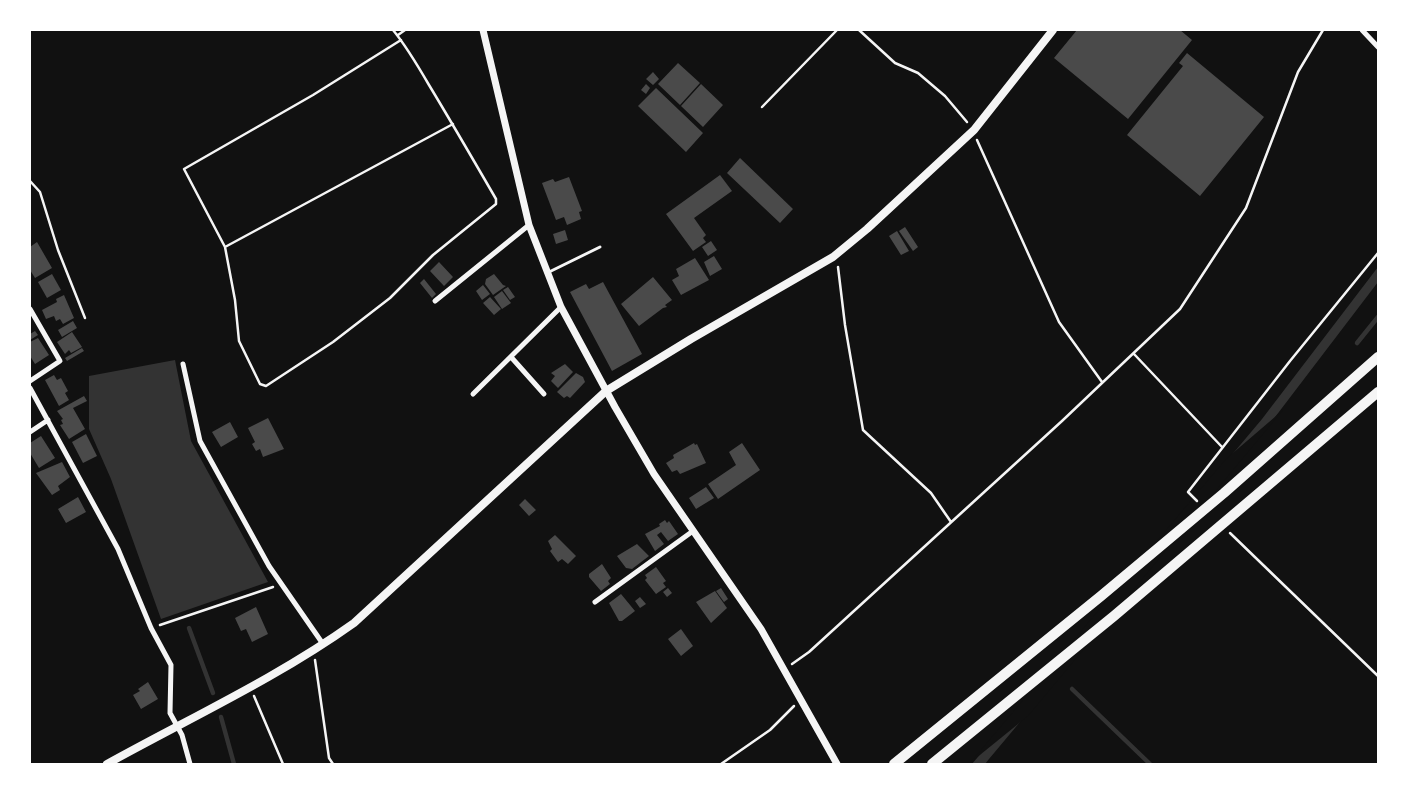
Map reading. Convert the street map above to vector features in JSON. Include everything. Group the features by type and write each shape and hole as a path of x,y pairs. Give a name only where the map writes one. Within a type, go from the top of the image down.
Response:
{"highway":[{"path":"1364,369 1378,352"},
{"path":"894,764 1108,590 1378,357"},
{"path":"932,764 1114,616 1378,392"}],"main road":[{"path":"107,764 250,688 324,644 354,622 606,391 836,254 897,202 974,130 1053,30"}],"street":[{"path":"483,30 529,225 561,307 606,391 654,474 761,629 837,764"},
{"path":"1362,30 1378,47"},
{"path":"435,301 529,225"},
{"path":"473,394 561,307"},
{"path":"30,310 60,361 30,380"},
{"path":"511,357 544,394"},
{"path":"183,364 200,441 282,584 324,644"},
{"path":"30,388 118,549 151,628 171,666 170,712 178,725 190,764"},
{"path":"30,432 48,420"},
{"path":"595,602 693,531"}],"lane":[{"path":"547,273 600,247"}],"path":[{"path":"393,30 401,40 453,124 496,199 496,204 433,255 390,298 333,342 266,386 260,384 239,341 235,300 225,247 184,169 313,95 401,40"},
{"path":"397,35 405,30"},
{"path":"762,107 837,30"},
{"path":"859,30 895,63 918,73 945,96 974,130 999,192 1060,322 1102,382"},
{"path":"785,669 809,652 952,522 1180,309 1246,208 1298,72 1323,30"},
{"path":"225,247 453,124"},
{"path":"30,181 40,192 55,242 86,318"},
{"path":"1202,506 1188,492 1378,253"},
{"path":"836,254 845,326 863,430 931,493 952,522"},
{"path":"1134,354 1223,447"},
{"path":"1236,540 1378,676"},
{"path":"151,628 282,584"},
{"path":"314,650 329,758 332,764"},
{"path":"250,688 283,764"},
{"path":"721,764 770,730 801,700"}],"shaded area":[{"path":"1378,267 1378,282 1269,425 985,764 972,764 1262,419"},
{"path":"175,360 191,441 268,582 161,619 111,479 89,429 89,376"}],"pier":[{"path":"1283,410 1028,716 970,763 1226,459"}],"building":[{"path":"1077,30 1180,30 1192,40 1128,119 1054,58"},
{"path":"1187,53 1264,117 1200,196 1127,135 1183,66 1179,63"},
{"path":"678,63 700,83 680,105 658,84"},
{"path":"653,72 659,79 653,85 646,79"},
{"path":"646,84 650,88 646,94 641,90"},
{"path":"701,84 723,105 703,127 681,106"},
{"path":"656,88 703,133 686,152 638,106"},
{"path":"740,158 793,209 780,223 727,173"},
{"path":"720,175 732,191 694,218 706,235 703,238 706,242 693,251 666,214"},
{"path":"569,177 582,211 579,212 581,219 567,225 564,217 556,220 542,183 553,179 555,182"},
{"path":"905,227 918,247 913,251 899,231"},
{"path":"565,230 568,240 556,244 553,234"},
{"path":"897,231 909,251 901,255 889,236"},
{"path":"711,241 717,250 708,256 702,247"},
{"path":"37,242 52,268 35,278 30,270 30,247"},
{"path":"714,256 722,269 710,276 704,262"},
{"path":"695,258 709,280 681,295 672,280 679,276 676,269"},
{"path":"439,262 453,277 444,286 430,271"},
{"path":"52,274 61,290 47,298 38,282"},
{"path":"494,274 506,286 493,295 485,284 486,279"},
{"path":"653,277 672,300 665,305 667,307 639,326 621,304"},
{"path":"424,279 436,294 432,298 420,283"},
{"path":"603,282 642,354 612,371 570,292 586,284 589,289"},
{"path":"483,285 490,294 482,300 476,291"},
{"path":"508,287 515,297 510,300 503,290"},
{"path":"502,291 511,303 502,309 494,297"},
{"path":"64,295 74,318 63,324 60,319 56,321 54,316 46,319 42,310 57,302 56,299"},
{"path":"490,297 501,309 494,315 483,303"},
{"path":"73,321 77,328 62,337 58,330"},
{"path":"35,331 38,335 30,340 30,334"},
{"path":"72,332 82,347 71,353 69,350 65,354 57,342"},
{"path":"38,338 49,355 35,364 30,356 30,342"},
{"path":"82,348 84,351 67,361 65,358"},
{"path":"565,364 573,372 558,388 551,381 555,376 551,373"},
{"path":"576,373 583,377 585,382 570,398 567,396 564,398 557,392"},
{"path":"54,375 57,380 61,378 68,391 65,393 69,400 59,406 45,380"},
{"path":"84,396 87,401 73,408 85,429 69,439 60,425 63,424 61,420 63,419 57,411"},
{"path":"268,418 284,449 263,457 260,449 256,451 252,444 255,442 248,428"},
{"path":"230,422 238,437 221,447 212,432"},
{"path":"86,434 97,456 83,463 72,442"},
{"path":"41,436 55,458 39,468 30,453 30,443"},
{"path":"694,443 695,445 697,444 706,463 680,474 677,470 672,472 666,463 674,458 673,455"},
{"path":"742,443 760,470 718,499 708,484 736,465 729,452"},
{"path":"62,462 70,477 58,486 60,490 52,495 36,473"},
{"path":"706,487 714,498 696,509 689,498"},
{"path":"78,497 86,512 66,523 58,509"},
{"path":"525,499 536,510 529,516 519,505"},
{"path":"665,520 667,523 669,521 678,534 668,541 661,532 657,535 664,544 655,551 645,534 660,526 659,524"},
{"path":"555,535 576,556 568,564 562,559 558,562 550,551 552,549 548,541"},
{"path":"637,544 649,556 632,569 626,568 617,556"},
{"path":"602,564 611,578 608,581 610,584 601,591 589,577 589,574"},
{"path":"656,567 666,581 663,583 666,587 656,594 645,580 647,578 645,575"},
{"path":"668,588 672,593 667,597 663,592"},
{"path":"721,588 728,599 724,602 716,591"},
{"path":"715,591 727,608 711,623 696,602"},
{"path":"621,594 635,611 622,621 619,621 609,603"},
{"path":"640,597 646,604 640,608 635,601"},
{"path":"256,607 268,634 252,642 246,629 241,631 235,618"},
{"path":"681,629 693,646 681,656 668,639"},
{"path":"148,682 158,699 141,709 133,695 140,691 138,689"}],"waterway":[{"path":"1357,343 1378,317"},
{"path":"189,628 213,693"},
{"path":"1072,689 1150,764"},
{"path":"221,717 234,764"}]}
